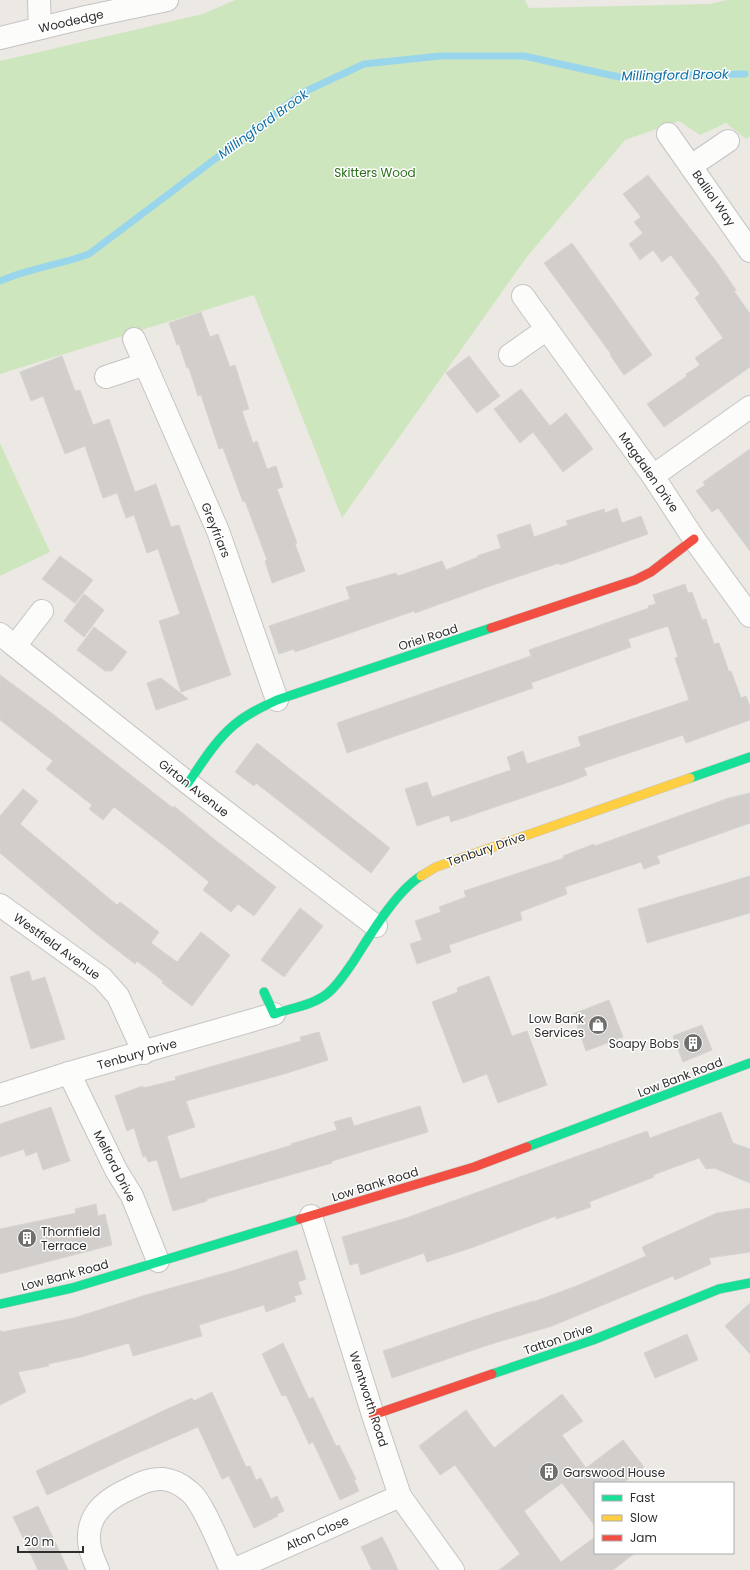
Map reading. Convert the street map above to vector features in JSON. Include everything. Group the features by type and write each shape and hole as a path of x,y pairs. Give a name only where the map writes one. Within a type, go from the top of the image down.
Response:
{"street":[{"path":"38,0 40,28"},
{"name":"Woodedge","path":"0,38 86,17 167,0"},
{"name":"Balliol Way","path":"668,134 750,251"},
{"name":"Balliol Way","path":"691,166 728,141"},
{"name":"Magdalen Drive","path":"523,296 653,476 694,539 750,616"},
{"path":"510,355 547,329"},
{"name":"Greyfriars","path":"134,339 218,531 277,700"},
{"path":"106,377 145,364"},
{"path":"653,476 750,407"},
{"name":"Oriel Road","path":"188,783 222,738 235,725 253,712 277,700 629,583 651,572 694,539"},
{"name":"Girton Avenue","path":"42,611 7,640 188,783 376,926"},
{"name":"Tenbury Drive","path":"0,1095 69,1073 144,1053 314,1001 328,993 343,976 376,926 399,896 414,880 436,866 750,757"},
{"name":"Westfield Avenue","path":"0,904 102,978 118,996 144,1053"},
{"path":"264,992 274,1014"},
{"name":"Low Bank Road","path":"0,1304 72,1288 474,1167 750,1063"},
{"name":"Melford Drive","path":"69,1073 116,1170 132,1196 158,1261"},
{"name":"Wentworth Road","path":"311,1216 400,1496 453,1570"},
{"name":"Tatton Drive","path":"373,1414 593,1340 719,1289 750,1283"},
{"name":"Alton Close","path":"98,1570 90,1551 89,1534 93,1518 102,1505 114,1495 145,1481 162,1479 178,1483 192,1493 203,1508 232,1570 400,1496"}],"green space":[{"name":"Skitters Wood","path":"235,0 525,0 529,8 710,4 727,0 750,0 750,136 746,139 726,123 700,135 679,121 625,140 526,258 342,518 254,295 0,374 0,61 203,14"},
{"path":"0,443 50,552 0,576"}],"building":[{"path":"648,175 716,261 750,314 750,367 664,427 647,404 700,365 695,358 723,338 695,298 700,294 671,255 662,262 653,250 640,260 629,244 643,233 634,222 641,217 623,194"},
{"path":"572,243 652,355 624,375 610,355 611,354 544,263"},
{"path":"201,312 210,337 218,334 230,367 235,365 249,409 242,411 253,443 257,441 267,469 276,466 283,487 277,489 297,543 295,544 305,571 272,583 265,561 267,560 245,501 243,502 223,448 219,449 201,395 198,396 189,368 187,368 179,344 177,345 169,323"},
{"path":"62,356 75,391 80,390 93,425 109,419 135,492 156,484 171,527 179,525 231,675 181,692 159,621 180,614 158,549 147,553 134,515 126,518 117,493 103,498 85,446 65,454 43,396 31,401 20,372"},
{"path":"469,356 500,396 477,413 446,373"},
{"path":"521,389 550,426 566,413 593,449 563,472 533,432 520,443 494,409"},
{"path":"750,449 750,551 718,508 712,512 696,491 705,485 703,482"},
{"path":"617,508 622,523 641,516 648,534 560,565 559,563 490,586 415,613 414,611 295,652 294,649 279,654 269,626 350,599 346,587 396,573 398,576 442,561 446,570 478,557 477,556 501,548 497,535 530,524 534,537 568,525 566,521 604,509 605,513"},
{"path":"60,556 93,580 75,603 42,579"},
{"path":"685,584 688,593 692,592 702,620 706,619 714,644 719,643 729,672 731,671 741,698 746,696 750,707 750,720 686,743 683,735 584,768 587,775 451,822 449,815 417,826 405,789 427,782 432,797 511,770 507,757 523,751 527,764 581,746 578,737 689,700 675,658 678,657 668,626 628,639 631,647 531,683 533,688 347,753 337,723 531,656 529,650 649,608 648,606 656,604 653,595"},
{"path":"84,594 104,610 84,637 64,621"},
{"path":"94,627 127,652 112,671 105,671 77,650"},
{"path":"0,675 49,711 173,808 174,806 276,887 254,916 238,904 231,912 203,890 209,882 166,847 114,807 103,820 89,809 92,805 46,769 53,761 0,720"},
{"path":"161,678 188,699 156,710 147,683"},
{"path":"257,743 390,848 371,873 256,783 254,786 235,772"},
{"path":"23,789 38,801 20,824 117,905 120,902 159,932 151,943 177,962 201,932 230,955 192,1006 137,961 135,964 95,933 0,853 0,816"},
{"path":"750,793 750,823 657,856 660,863 644,869 641,862 565,887 567,894 520,912 522,920 449,945 451,952 417,964 410,944 422,940 415,921 441,912 439,907 466,897 464,891 564,858 563,856 594,844 595,846 729,798"},
{"path":"750,876 750,913 647,943 638,909"},
{"path":"300,908 323,926 284,977 261,960"},
{"path":"29,971 32,981 45,977 65,1039 31,1049 10,977"},
{"path":"489,976 512,1036 527,1031 547,1085 498,1103 487,1074 463,1083 432,1002 458,992 457,988"},
{"name":"Low Bank Services","path":"609,1000 623,1037 586,1051 573,1014"},
{"name":"Soapy Bobs","path":"702,1025 712,1050 683,1062 673,1036"},
{"path":"319,1032 328,1060 284,1074 186,1101 195,1127 167,1136 180,1179 337,1130 334,1122 351,1117 354,1126 420,1106 428,1132 332,1161 332,1163 207,1199 207,1201 173,1211 157,1160 148,1162 146,1156 143,1157 134,1128 127,1131 115,1096 143,1086 143,1088 176,1080 175,1077 301,1041 300,1037"},
{"path":"51,1107 70,1161 43,1170 37,1152 26,1156 24,1149 0,1157 0,1124"},
{"path":"721,1112 733,1143 750,1149 750,1183 714,1168 706,1169 699,1158 653,1175 654,1177 589,1202 591,1207 556,1219 556,1216 471,1248 427,1262 424,1253 361,1275 358,1263 350,1265 342,1237 406,1218 647,1131 650,1138"},
{"path":"96,1204 98,1216 105,1214 112,1245 0,1274 0,1229 76,1213 75,1209"},
{"path":"750,1208 750,1252 709,1258 711,1264 675,1280 673,1276 552,1326 488,1345 392,1378 383,1351 489,1315 533,1302 579,1285 646,1256 642,1247 717,1213"},
{"path":"297,1250 306,1279 298,1282 302,1294 294,1296 296,1301 266,1312 264,1305 199,1325 202,1336 133,1356 129,1343 81,1357 48,1364 49,1366 18,1372 26,1392 0,1405 0,1330 2,1332 74,1318"},
{"path":"750,1303 750,1354 725,1326"},
{"path":"687,1334 698,1360 655,1378 644,1353"},
{"path":"283,1343 309,1399 313,1397 336,1446 339,1445 356,1479 354,1480 359,1491 340,1500 313,1442 309,1444 286,1395 282,1396 262,1354"},
{"path":"212,1392 246,1467 250,1466 256,1480 261,1478 271,1499 277,1496 284,1511 277,1514 278,1516 254,1528 229,1476 222,1479 198,1427 124,1459 47,1495 36,1471 165,1410 192,1398 194,1401"},
{"name":"Garswood House","path":"562,1394 583,1421 562,1435 586,1468 623,1440 644,1467 624,1482 594,1482 594,1525 562,1483 524,1511 561,1562 594,1538 594,1554 634,1554 613,1570 499,1570 520,1554 455,1465 440,1475 419,1446 466,1410 494,1448"},
{"path":"38,1506 68,1570 38,1570 13,1517"},
{"path":"382,1537 398,1570 372,1570 361,1547"}],"waterway":[{"name":"Millingford Brook","path":"0,281 22,273 89,254 304,92 364,64 440,56 524,56 619,77 745,74"}],"traffic: fast":[{"path":"188,783 209,752 227,731 244,717 260,708 277,700 491,628"},
{"path":"690,778 750,757"},
{"path":"264,992 274,1014 309,1003 328,993 345,974 393,903 402,892 421,876"},
{"path":"527,1147 750,1063"},
{"path":"0,1304 72,1288 300,1219"},
{"path":"492,1374 593,1340 719,1289 750,1283"}],"traffic: slow":[{"path":"421,876 436,867 690,778"}],"traffic: jam":[{"path":"491,628 635,580 651,572 694,539"},
{"path":"300,1219 474,1167 527,1147"},
{"path":"373,1415 492,1374"}],"place":[{"name":"Low Bank Services","path":"598,1025"},
{"name":"Soapy Bobs","path":"693,1043"},
{"name":"Thornfield Terrace","path":"27,1238"},
{"name":"Garswood House","path":"549,1472"}]}
